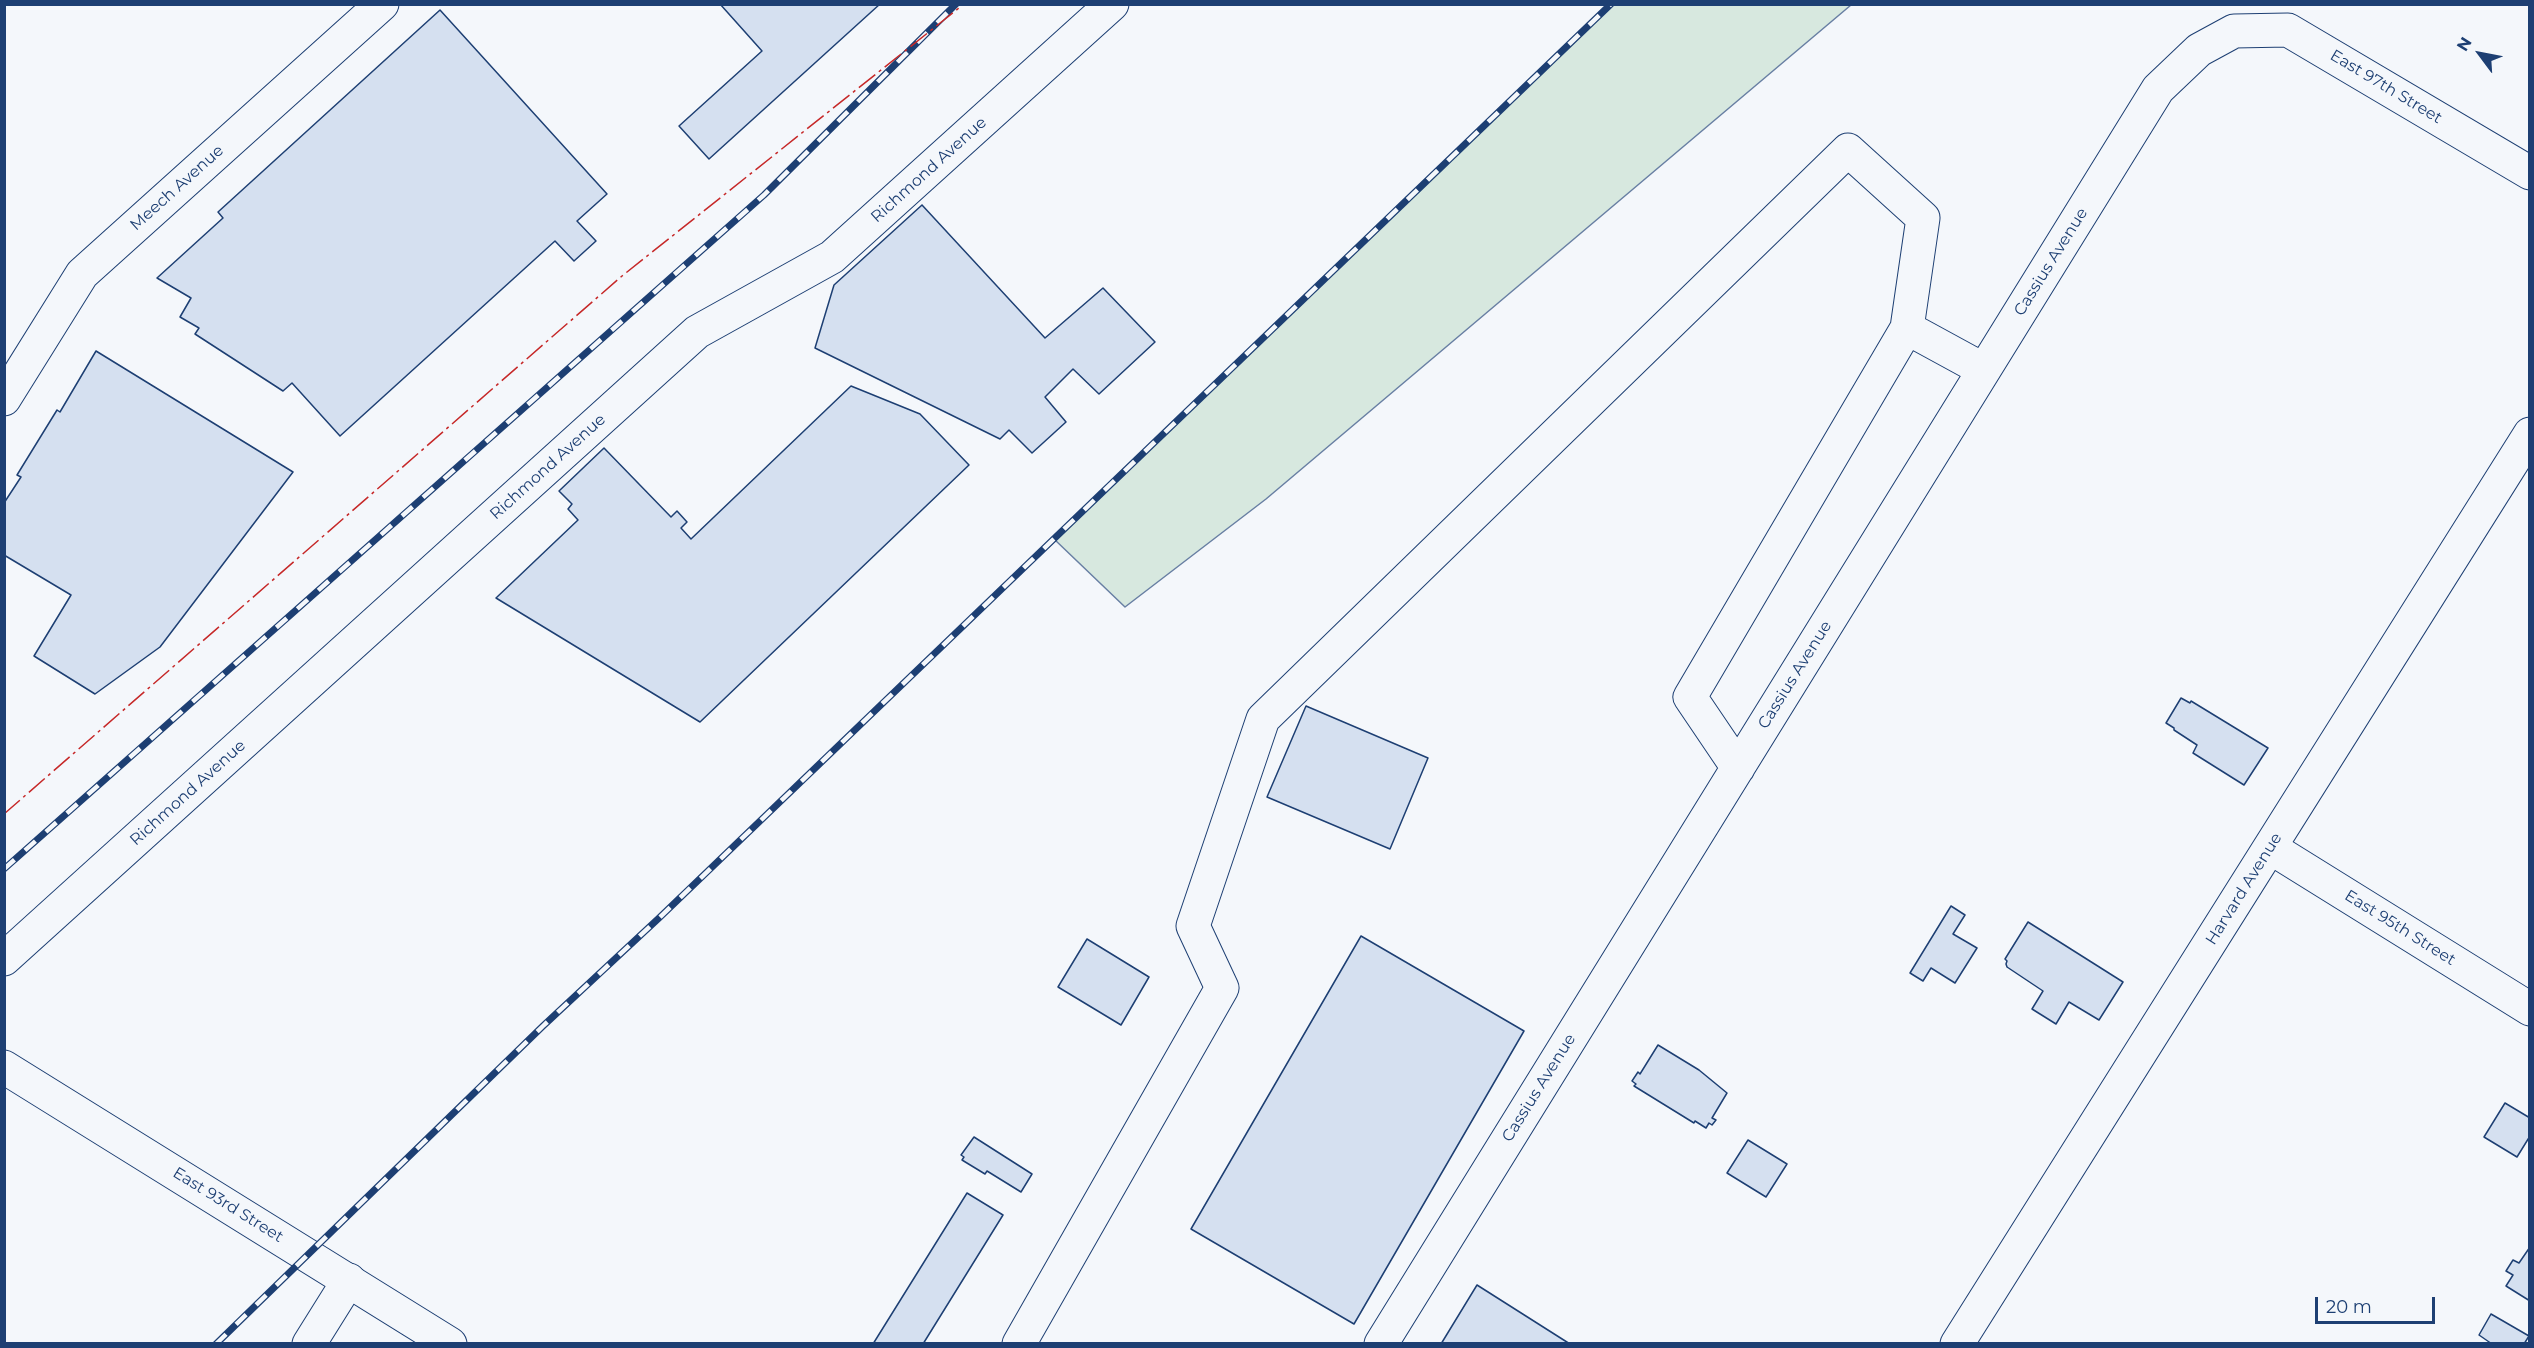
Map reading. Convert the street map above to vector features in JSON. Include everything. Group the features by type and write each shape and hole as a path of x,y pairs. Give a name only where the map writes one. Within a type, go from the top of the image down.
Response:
{"street":[{"name":"Meech Avenue","path":"4,399 82,274 382,4"},
{"name":"Richmond Avenue","path":"4,959 697,332 832,257 1112,4"},
{"name":"East 97th Street","path":"2234,31 2288,30 2529,173"},
{"name":"Cassius Avenue","path":"1381,1344 2158,89 2199,50 2234,31"},
{"path":"1019,1344 1222,988 1193,926 1263,719 1848,150 1923,218 1907,328 1690,697 1738,768"},
{"path":"1907,328 1984,370"},
{"name":"Harvard Avenue","path":"1957,1344 2271,848 2529,434"},
{"name":"East 95th Street","path":"2271,848 2529,1009"},
{"name":"East 93rd Street","path":"4,1067 450,1344"},
{"path":"309,1344 349,1280"}],"shaded area":[{"path":"1611,5 1851,5 1266,499 1125,607 1054,539"}],"building":[{"path":"720,4 880,4 709,159 679,126 762,51"},
{"path":"440,10 607,194 577,221 596,241 574,261 555,241 340,436 292,383 283,391 195,334 199,328 180,317 191,298 157,278 223,218 218,212"},
{"path":"922,205 1045,338 1103,288 1155,342 1099,394 1073,369 1045,397 1066,422 1032,453 1009,430 1000,439 815,348 834,285"},
{"path":"96,351 293,472 160,647 95,694 34,656 71,595 4,555 4,503 21,477 17,475 57,410 60,412"},
{"path":"851,386 920,414 969,465 700,722 496,598 578,520 568,509 572,504 559,491 604,448 671,517 677,511 687,522 681,528 691,539"},
{"path":"2181,698 2190,703 2191,701 2268,748 2244,785 2193,753 2197,745 2166,723"},
{"path":"1306,706 1428,758 1390,849 1267,797"},
{"path":"1951,906 1965,915 1953,934 1977,948 1955,983 1931,968 1923,981 1910,973"},
{"path":"2028,922 2123,982 2099,1020 2069,1002 2056,1024 2032,1009 2043,991 2007,967 2005,959"},
{"path":"1361,936 1524,1031 1354,1324 1191,1229"},
{"path":"1087,939 1149,977 1121,1025 1058,987"},
{"path":"1658,1045 1699,1070 1727,1093 1712,1118 1716,1120 1712,1125 1709,1123 1706,1128 1695,1121 1694,1123 1634,1086 1636,1084 1632,1081 1638,1072 1640,1074"},
{"path":"2505,1103 2530,1118 2530,1136 2517,1157 2484,1137"},
{"path":"974,1137 1032,1174 1021,1192 987,1171 985,1174 962,1160 964,1157 961,1155"},
{"path":"1748,1140 1787,1164 1766,1197 1727,1173"},
{"path":"967,1193 1003,1215 923,1344 873,1344"},
{"path":"2530,1247 2530,1301 2506,1286 2513,1275 2506,1271 2513,1260 2519,1263"},
{"path":"1477,1285 1570,1344 1441,1344"},
{"path":"2491,1314 2529,1336 2524,1344 2492,1344 2479,1335"}],"railway":[{"path":"4,869 764,195 956,4"},
{"path":"216,1344 543,1026 659,918 1611,4"}],"power":[{"path":"4,814 622,276 964,4"}]}
